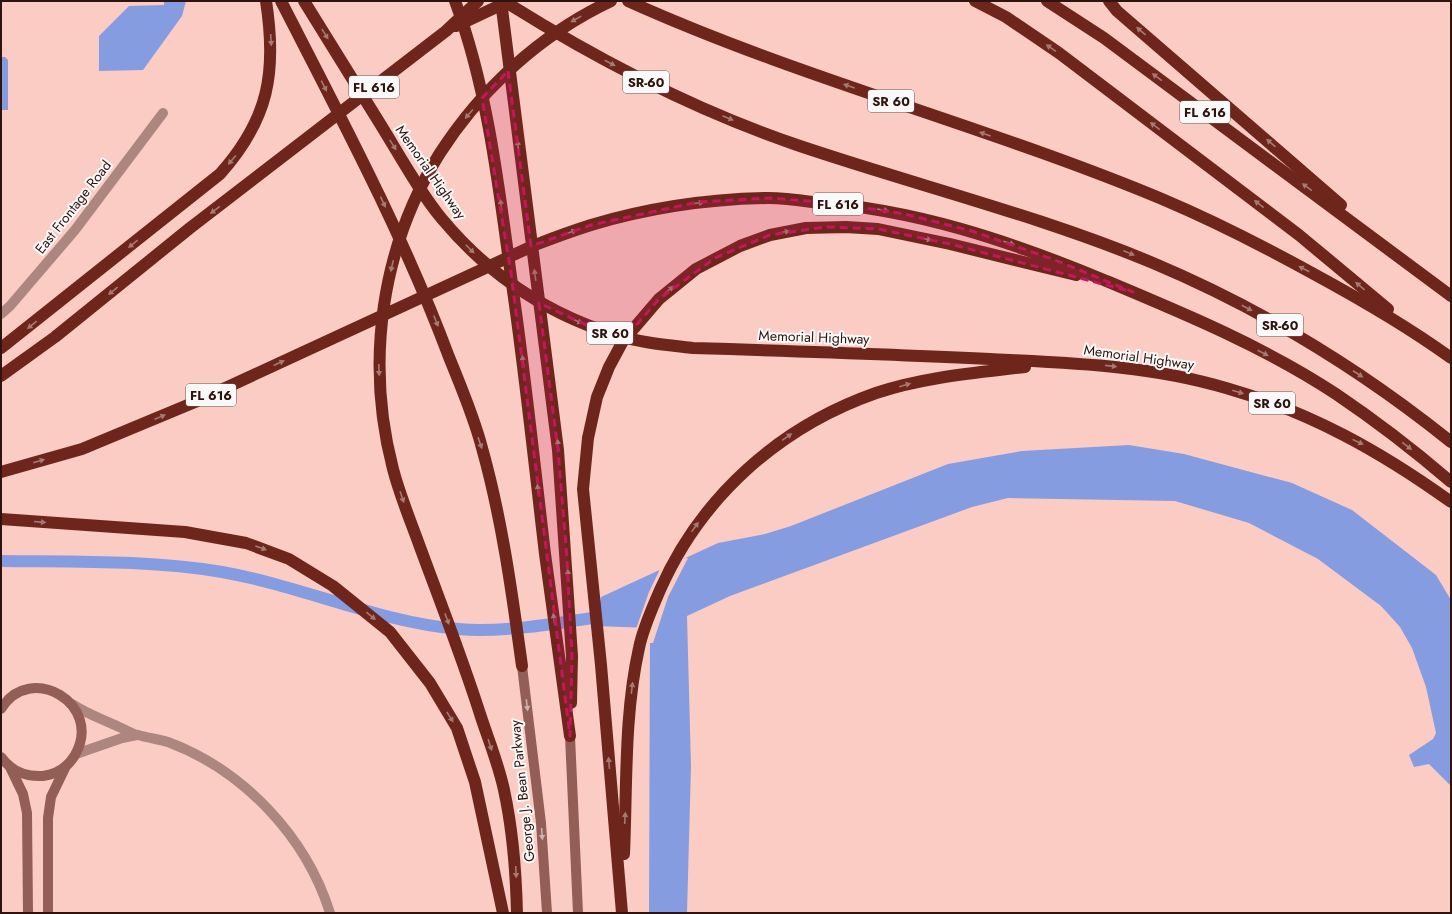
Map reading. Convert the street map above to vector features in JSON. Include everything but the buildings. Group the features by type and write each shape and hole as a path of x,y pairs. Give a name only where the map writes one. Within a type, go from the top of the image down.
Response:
{"highway":[{"path":"1,348 220,174 234,158 255,127 269,82 271,49 266,1"},
{"path":"281,1 374,182 414,267 436,321 482,447 500,528 513,600 522,666"},
{"name":"Memorial Highway","path":"304,1 411,173 441,218 472,251 499,276 544,306 584,324 616,336 651,343 686,347 1072,363 1169,374 1219,386 1265,400 1303,415 1365,445 1418,478 1451,502"},
{"path":"455,1 470,49 489,130 496,170 523,366 570,736"},
{"path":"446,31 478,1"},
{"path":"501,1 558,450 572,656 570,736"},
{"name":"SR-60","path":"504,1 599,57 647,82 745,125 796,144 1092,240 1190,280 1279,324 1334,358 1398,400 1451,442"},
{"name":"FL 616","path":"1,376 55,337 190,228 302,144 446,31 509,1"},
{"path":"517,913 515,858 504,789 474,694 394,471 385,432 380,395 379,355 382,306 394,254 426,176 465,118 497,82 536,47 566,25 611,1"},
{"name":"SR 60","path":"628,1 684,26 759,54 1022,147 1163,199 1233,231 1328,281 1451,358"},
{"path":"975,1 1006,17 1059,53 1223,176 1299,235 1434,346"},
{"name":"FL 616","path":"1047,1 1104,38 1361,227 1451,296"},
{"path":"1110,1 1117,11 1336,199 1361,227"},
{"name":"FL 616","path":"1,472 82,449 196,402 535,245 591,225 649,211 698,202 770,198 832,203 905,214 972,231 1055,260 1133,292 1216,329 1336,394 1385,429 1451,482"},
{"path":"622,913 601,665 583,489 584,463 597,397 609,367 623,341 641,318 680,280 715,258 740,246 770,235 806,228 826,227 878,230 950,244 1099,281 1133,292"},
{"path":"622,913 630,704 639,646 655,602 674,560 707,510 735,479 769,450 797,430 829,412 875,393 913,383 958,375 1072,363"},
{"path":"1,519 185,532 246,543 290,559 333,586 390,632 430,684 457,728 475,782 503,913"}],"street":[{"name":"East Frontage Road","path":"1,314 10,306 75,230 163,113"},
{"name":"George J. Bean Parkway","path":"522,666 541,823 547,913"},
{"path":"2,706 16,694 31,688 53,691 60,694 88,715 137,735 166,742 199,757 225,772 256,797 279,822 303,855 317,881 330,913"},
{"path":"48,913 48,818 51,797 65,768 80,747 82,732 80,717 72,704"},
{"path":"76,754 122,738 137,735"},
{"path":"570,736 578,913"},
{"path":"4,762 22,774 35,776 49,775 65,768"},
{"path":"4,762 23,794 27,813 28,913"}],"highlighted area":[{"path":"508,71 531,246 591,225 698,202 770,198 832,203 905,214 972,231 1055,260 1133,292 950,244 878,229 826,227 770,235 715,258 659,299 626,337 584,324 539,303 558,450 567,558 572,656 570,736 511,273 482,98"}],"water":[{"path":"164,1 186,1 182,16 143,70 99,71 99,36 129,6 164,5"},
{"path":"1,57 5,57 8,60 8,110 1,110"},
{"path":"1129,445 1184,454 1292,483 1352,510 1436,575 1451,600 1451,786 1429,764 1414,767 1409,755 1433,739 1436,733 1426,687 1412,648 1400,627 1381,606 1318,559 1249,523 1175,501 1008,498 972,507 730,596 687,616 691,766 687,913 649,913 650,628 595,626 601,597 718,543 765,534 791,526 948,464 1022,451"}],"pier":[{"path":"688,558 668,597 653,643 648,643 648,629 636,629 649,592 661,567 678,559"}],"waterway":[{"path":"1,561 167,565 222,572 252,578 369,612 428,625 458,629 494,630 605,616"}]}
